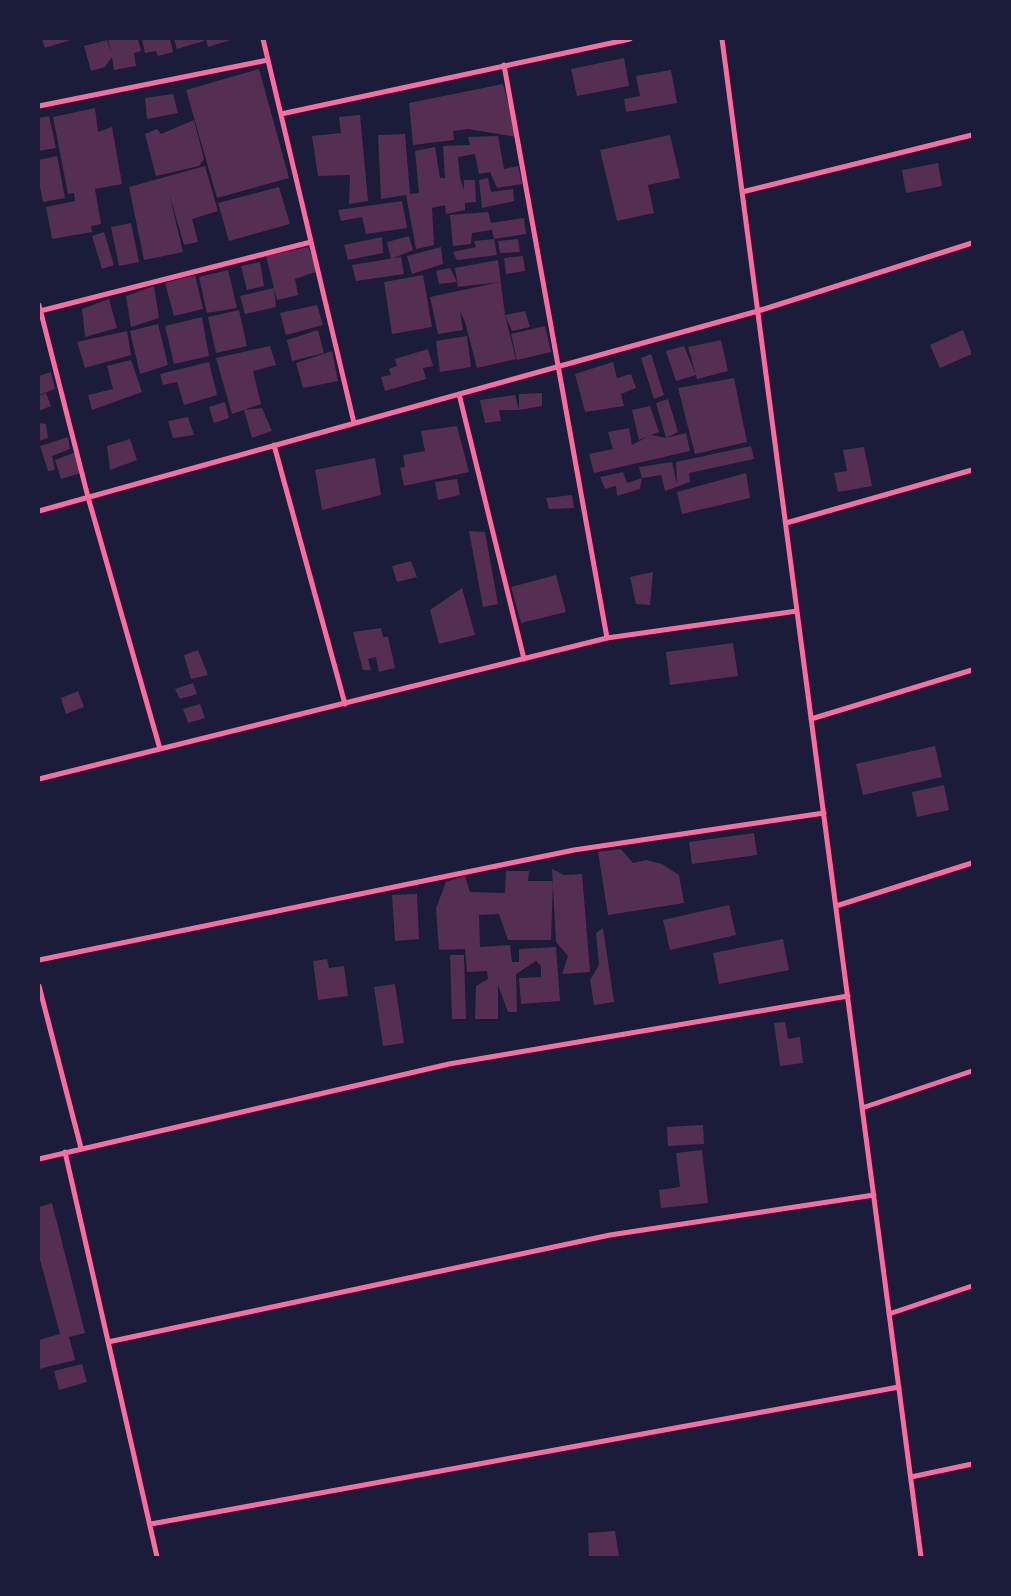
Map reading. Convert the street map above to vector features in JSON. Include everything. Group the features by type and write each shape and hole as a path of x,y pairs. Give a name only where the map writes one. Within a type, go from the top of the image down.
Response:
{"street":[{"path":"263,39 354,423"},
{"path":"281,114 630,39"},
{"path":"724,39 742,192 921,1557"},
{"path":"39,106 268,60"},
{"path":"504,65 607,638"},
{"path":"742,192 972,134"},
{"path":"40,311 311,242"},
{"path":"39,511 758,311 972,243"},
{"path":"39,305 88,497 160,749"},
{"path":"459,394 524,659"},
{"path":"274,445 345,704"},
{"path":"786,523 972,470"},
{"path":"39,778 607,638 797,611"},
{"path":"811,719 972,670"},
{"path":"39,960 574,850 824,814"},
{"path":"836,906 972,863"},
{"path":"39,986 81,1148"},
{"path":"39,1159 449,1064 848,996"},
{"path":"862,1108 972,1071"},
{"path":"65,1152 157,1557"},
{"path":"108,1342 610,1235 874,1195"},
{"path":"889,1314 972,1286"},
{"path":"151,1524 898,1387"},
{"path":"910,1477 972,1464"}],"building":[{"path":"42,39 74,39 45,48"},
{"path":"108,39 138,39 141,51 134,53 136,66 114,70 112,57 105,67 91,71 84,46 107,40 111,52"},
{"path":"142,39 170,39 173,52 158,56 156,51 145,53"},
{"path":"174,39 203,39 204,41 177,49"},
{"path":"206,39 234,39 208,47"},
{"path":"624,58 629,86 577,96 571,69"},
{"path":"259,69 289,178 217,198 186,90"},
{"path":"671,70 677,103 626,112 624,99 640,96 636,76"},
{"path":"503,84 517,137 468,129 453,131 454,140 413,145 409,103"},
{"path":"173,94 178,113 147,119 145,98"},
{"path":"95,108 98,132 112,127 122,184 95,189 101,224 91,226 92,232 52,239 46,207 75,201 74,193 68,194 53,117"},
{"path":"360,115 368,201 349,204 350,175 318,176 312,136 341,133 339,117"},
{"path":"49,116 56,148 39,151 39,118"},
{"path":"194,120 204,159 199,166 156,176 145,134 157,129 161,134"},
{"path":"405,134 410,194 419,193 415,151 435,147 440,178 445,178 443,146 470,145 468,137 498,136 504,169 518,166 522,184 497,188 490,172 479,174 475,154 458,157 460,178 464,190 464,180 475,180 476,202 465,203 465,210 446,214 445,205 432,208 434,245 416,249 406,195 381,199 378,135"},
{"path":"670,135 680,178 648,185 654,213 617,221 600,150"},
{"path":"57,156 65,198 43,202 39,182 39,160"},
{"path":"938,163 942,186 906,193 902,170"},
{"path":"205,166 218,211 192,219 198,242 184,245 169,193 183,252 144,260 129,187"},
{"path":"488,178 491,192 513,189 514,201 482,208 479,180"},
{"path":"279,187 290,224 229,241 218,203"},
{"path":"402,201 407,228 366,234 362,217 341,221 338,210"},
{"path":"488,212 491,223 524,218 526,234 494,239 492,230 472,233 471,244 453,246 450,215"},
{"path":"131,223 139,262 119,266 111,227"},
{"path":"104,232 114,265 102,269 92,236"},
{"path":"409,236 413,250 391,259 387,242"},
{"path":"382,237 383,253 348,260 344,245"},
{"path":"494,239 497,255 457,260 453,252 476,247 474,241"},
{"path":"518,239 520,252 500,253 498,241"},
{"path":"308,247 318,271 295,279 298,295 277,300 266,256"},
{"path":"441,247 443,264 412,274 407,256"},
{"path":"523,256 525,271 506,274 504,258"},
{"path":"401,257 404,274 356,281 352,265"},
{"path":"498,260 505,315 516,359 477,368 465,322 460,311 463,330 438,334 430,297 500,282 458,287 455,268"},
{"path":"260,262 264,286 247,290 241,266"},
{"path":"450,268 457,282 439,284 436,271"},
{"path":"228,270 237,308 207,313 199,277"},
{"path":"195,275 203,309 174,316 165,283"},
{"path":"423,275 432,327 392,334 384,282"},
{"path":"154,286 159,318 131,327 126,296"},
{"path":"274,288 276,307 245,314 240,296"},
{"path":"109,299 117,328 85,337 82,309"},
{"path":"317,305 323,325 286,335 280,313"},
{"path":"239,310 247,346 216,353 208,317"},
{"path":"525,311 530,327 512,331 505,315"},
{"path":"202,317 209,356 174,364 165,326"},
{"path":"158,324 168,365 140,374 130,331"},
{"path":"545,326 551,352 517,360 511,334"},
{"path":"318,330 324,353 292,361 287,340"},
{"path":"963,330 972,354 940,368 930,345"},
{"path":"127,331 131,355 85,368 77,342"},
{"path":"467,336 471,367 440,372 436,341"},
{"path":"721,340 728,371 697,379 688,347"},
{"path":"270,346 276,365 253,371 261,404 232,414 216,358"},
{"path":"684,346 696,375 676,381 666,351"},
{"path":"428,349 433,366 423,368 426,379 385,391 381,377 391,375 389,369 397,366 395,359"},
{"path":"332,351 338,381 303,388 296,363"},
{"path":"651,354 664,395 654,399 641,358"},
{"path":"131,360 142,392 92,410 88,395 113,389 107,366"},
{"path":"209,362 217,395 184,405 177,382 163,385 160,374"},
{"path":"613,362 617,378 631,374 636,388 621,394 624,406 585,412 575,374"},
{"path":"51,372 55,389 39,395 39,376"},
{"path":"734,378 747,442 695,454 678,388"},
{"path":"46,393 51,406 39,411 39,396"},
{"path":"542,393 542,406 519,410 519,394"},
{"path":"515,395 519,410 499,410 501,421 485,423 480,400"},
{"path":"668,399 678,432 666,438 656,403"},
{"path":"225,402 229,418 214,423 209,407"},
{"path":"650,406 659,432 651,435 666,438 686,433 690,451 594,473 589,454 613,449 608,432 629,428 632,445 649,436 639,440 632,410"},
{"path":"262,408 272,431 252,438 244,410"},
{"path":"188,417 194,435 173,438 168,421"},
{"path":"39,423 46,424 48,438 39,441"},
{"path":"457,426 469,472 404,486 400,468 405,467 403,455 425,451 421,431"},
{"path":"68,437 70,449 52,456 55,470 48,471 40,446"},
{"path":"130,439 137,460 110,470 107,446"},
{"path":"751,446 754,459 689,473 690,482 665,491 661,475 642,478 639,467 672,462 677,484 676,462"},
{"path":"864,447 872,486 838,492 834,473 847,471 843,450"},
{"path":"76,452 81,473 61,479 55,460"},
{"path":"375,458 381,495 322,510 315,470"},
{"path":"623,472 627,483 642,478 640,489 617,496 616,486 605,489 600,477"},
{"path":"746,473 750,498 682,514 677,492"},
{"path":"457,479 460,495 438,500 435,482"},
{"path":"572,495 574,508 549,509 546,498"},
{"path":"469,531 485,532 498,604 483,607"},
{"path":"411,561 417,577 397,582 392,566"},
{"path":"653,572 650,605 636,604 630,577"},
{"path":"556,575 566,612 521,623 511,587"},
{"path":"462,588 475,635 439,644 430,610"},
{"path":"381,628 383,637 388,637 395,668 379,672 376,657 368,659 371,670 363,670 353,632"},
{"path":"733,643 738,676 670,685 666,652"},
{"path":"198,650 208,675 191,679 184,655"},
{"path":"193,683 197,694 180,699 175,689"},
{"path":"78,691 84,707 66,714 61,698"},
{"path":"200,704 205,718 188,723 183,709"},
{"path":"935,746 942,777 863,795 856,764"},
{"path":"944,785 949,810 917,817 912,792"},
{"path":"754,833 757,855 692,864 689,842"},
{"path":"621,849 633,863 646,860 662,864 679,875 684,903 608,915 598,852"},
{"path":"552,869 564,875 582,874 590,972 562,974 568,956 556,942"},
{"path":"506,871 529,871 528,881 553,881 551,940 508,940 499,914 479,915 480,947 510,945 512,962 519,962 519,949 556,947 560,1001 521,1004 519,978 541,977 541,966 536,961 516,974 517,1012 508,1012 498,985 498,1019 475,1019 476,986 488,979 487,971 467,972 465,949 439,950 436,908 446,882 465,876 470,892 505,893"},
{"path":"417,894 419,939 395,941 392,895"},
{"path":"729,905 736,935 670,950 663,920"},
{"path":"603,928 614,1002 594,1005 590,980 599,965 596,933"},
{"path":"783,939 789,970 719,984 713,953"},
{"path":"450,955 464,955 466,1019 452,1019"},
{"path":"327,959 329,968 344,966 348,996 318,1000 313,961"},
{"path":"395,984 404,1043 383,1046 374,987"},
{"path":"785,1022 788,1039 800,1037 803,1063 780,1066 774,1023"},
{"path":"703,1125 704,1144 668,1146 667,1127"},
{"path":"702,1150 708,1203 661,1208 659,1190 680,1187 676,1153"},
{"path":"52,1203 85,1333 69,1337 75,1360 39,1369 39,1340 60,1334 39,1256 39,1207"},
{"path":"82,1364 87,1382 59,1390 54,1371"},
{"path":"615,1531 619,1557 589,1557 588,1533"}]}
